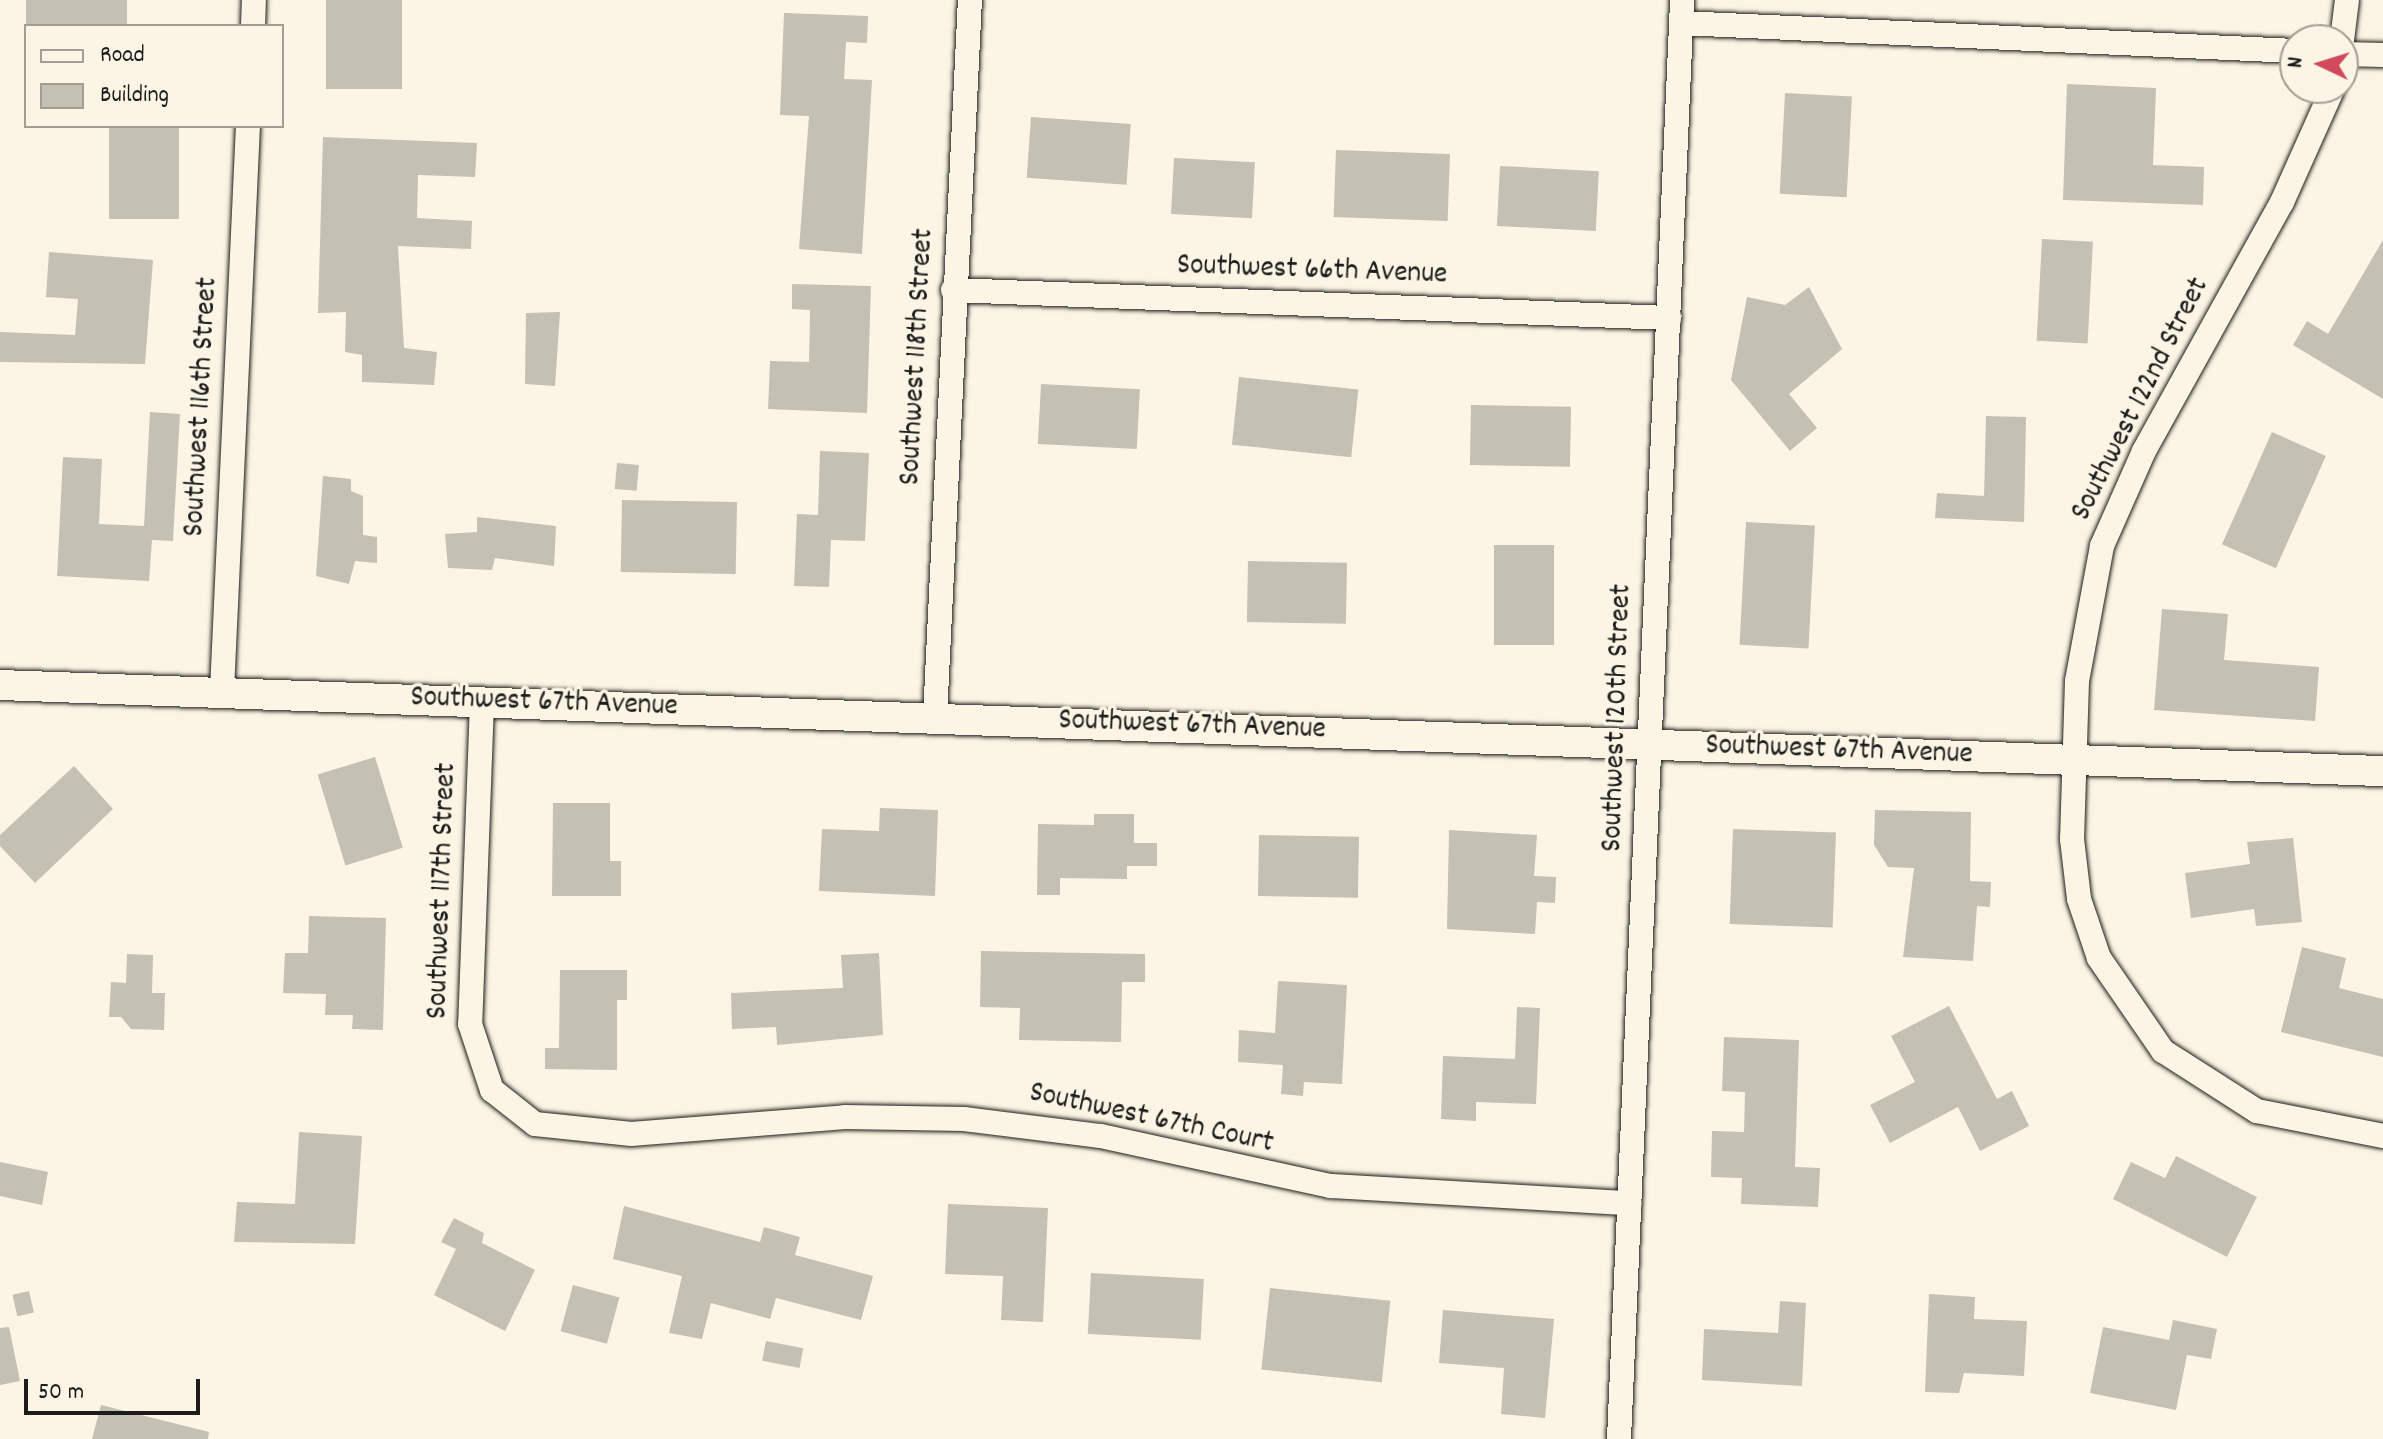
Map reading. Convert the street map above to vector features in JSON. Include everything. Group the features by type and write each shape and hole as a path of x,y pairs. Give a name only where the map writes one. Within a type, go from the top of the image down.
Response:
{"main road":[{"name":"Southwest 67th Avenue","path":"0,685 2383,771"}],"street":[{"path":"253,24 254,0"},
{"name":"Southwest 118th Street","path":"935,717 953,290 970,0"},
{"path":"2344,24 2347,0"},
{"path":"1682,12 2279,50"},
{"name":"Southwest 120th Street","path":"1619,1439 1682,12"},
{"path":"2359,54 2383,55"},
{"name":"Southwest 122nd Street","path":"2326,104 2282,202 2111,520 2087,605 2072,761 2083,913 2106,971 2149,1035 2196,1078 2257,1111 2383,1136"},
{"name":"Southwest 116th Street","path":"222,691 248,128"},
{"name":"Southwest 66th Avenue","path":"953,290 1669,318"},
{"name":"Southwest 117th Street","path":"482,702 470,1024 492,1090 520,1114"},
{"name":"Southwest 67th Court","path":"520,1114 550,1128 591,1134 845,1117 964,1119 1101,1136 1331,1186 1630,1203"}],"building":[{"path":"26,0 127,0 127,24 26,24"},
{"path":"326,0 402,0 402,89 326,89"},
{"path":"784,13 868,16 867,43 846,42 844,79 872,80 862,254 799,249 809,116 780,115"},
{"path":"2067,84 2156,88 2153,165 2204,167 2203,205 2063,200"},
{"path":"1785,93 1852,97 1847,197 1780,194"},
{"path":"1031,117 1131,124 1127,185 1027,178"},
{"path":"109,128 179,128 179,219 109,219"},
{"path":"323,137 477,143 475,177 418,175 417,218 472,221 471,249 398,246 404,348 437,352 434,385 362,382 362,355 345,352 346,312 318,313"},
{"path":"1336,150 1450,154 1448,221 1334,217"},
{"path":"1174,158 1255,162 1252,218 1171,214"},
{"path":"1500,166 1599,171 1596,231 1497,226"},
{"path":"2042,239 2093,242 2088,344 2037,341"},
{"path":"2383,240 2383,399 2293,345 2307,321 2328,334"},
{"path":"49,252 153,260 145,364 0,362 0,332 75,335 78,299 46,297"},
{"path":"792,284 871,286 867,413 768,409 770,361 809,362 810,310 792,309"},
{"path":"1809,287 1842,349 1789,394 1817,428 1790,451 1731,380 1747,297 1785,305"},
{"path":"560,312 555,386 525,384 526,313"},
{"path":"1239,377 1358,390 1351,457 1232,445"},
{"path":"1041,384 1140,389 1137,449 1038,444"},
{"path":"1471,405 1571,407 1570,467 1470,465"},
{"path":"150,412 180,414 173,541 152,540 149,581 57,576 63,457 102,459 99,524 144,526"},
{"path":"1986,416 2026,417 2024,522 1935,518 1937,493 1984,496"},
{"path":"2272,432 2326,456 2276,568 2222,544"},
{"path":"820,451 869,453 865,541 831,540 829,587 794,586 797,514 818,515"},
{"path":"617,463 639,465 637,491 615,489"},
{"path":"323,476 351,479 351,491 363,496 363,535 377,537 377,563 355,561 349,584 316,576"},
{"path":"622,500 737,502 736,574 621,572"},
{"path":"477,517 556,526 554,566 495,558 492,570 448,568 445,534 477,532"},
{"path":"1746,522 1815,526 1808,648 1740,645"},
{"path":"1494,545 1554,545 1554,645 1494,645"},
{"path":"1248,561 1347,563 1346,624 1247,622"},
{"path":"2162,609 2228,614 2224,660 2319,667 2315,721 2154,710"},
{"path":"375,757 403,848 345,865 318,775"},
{"path":"74,766 113,809 35,883 0,846 0,835"},
{"path":"553,803 610,803 610,861 621,861 621,896 552,896"},
{"path":"880,808 938,810 935,896 819,891 822,829 879,831"},
{"path":"1875,810 1971,812 1970,881 1991,882 1990,907 1977,906 1973,961 1903,957 1914,868 1888,867 1874,845"},
{"path":"1094,814 1134,814 1134,843 1157,843 1157,866 1127,866 1127,879 1060,878 1060,895 1037,895 1038,824 1094,825"},
{"path":"1733,829 1836,833 1833,928 1730,924"},
{"path":"1449,830 1537,835 1534,876 1556,877 1555,903 1537,902 1535,934 1447,929"},
{"path":"1259,835 1359,837 1358,898 1258,896"},
{"path":"2293,838 2302,922 2256,926 2254,909 2191,918 2185,873 2250,864 2247,842"},
{"path":"309,916 386,918 383,1030 352,1029 353,1015 325,1015 326,994 283,993 285,953 308,953"},
{"path":"2302,947 2346,958 2339,988 2383,999 2383,1057 2281,1032"},
{"path":"981,951 1145,954 1145,982 1122,982 1121,1042 1019,1040 1020,1008 980,1007"},
{"path":"879,953 883,1035 777,1045 776,1027 732,1029 731,993 843,988 841,955"},
{"path":"127,954 153,955 152,993 165,993 164,1030 131,1029 121,1017 109,1017 111,982 126,983"},
{"path":"560,970 627,970 627,1000 617,1000 617,1070 545,1069 545,1048 559,1048"},
{"path":"1278,981 1347,985 1342,1084 1304,1082 1303,1096 1281,1094 1283,1065 1238,1062 1239,1030 1275,1033"},
{"path":"1949,1006 1997,1099 2012,1091 2029,1126 1980,1151 1958,1107 1890,1143 1870,1105 1915,1082 1891,1036"},
{"path":"1517,1007 1540,1008 1536,1104 1476,1102 1476,1121 1441,1119 1443,1056 1515,1059"},
{"path":"1724,1037 1799,1040 1795,1167 1820,1168 1818,1207 1741,1204 1742,1178 1711,1177 1712,1131 1744,1132 1745,1092 1722,1091"},
{"path":"299,1132 362,1136 355,1244 234,1242 237,1202 295,1204"},
{"path":"2176,1156 2257,1197 2227,1257 2113,1199 2131,1162 2165,1178"},
{"path":"0,1162 48,1172 42,1205 0,1196"},
{"path":"948,1204 1048,1208 1043,1322 1001,1320 1003,1276 945,1274"},
{"path":"624,1206 760,1242 764,1227 800,1237 795,1255 873,1276 861,1320 776,1298 770,1319 711,1303 702,1339 669,1333 682,1276 613,1259"},
{"path":"454,1218 484,1233 482,1243 535,1270 505,1331 434,1295 456,1249 441,1242"},
{"path":"1091,1273 1204,1279 1201,1340 1088,1334"},
{"path":"573,1285 619,1297 607,1344 561,1331"},
{"path":"1270,1288 1390,1301 1382,1382 1261,1370"},
{"path":"29,1291 34,1312 17,1316 12,1295"},
{"path":"1929,1294 1975,1297 1974,1319 2027,1321 2024,1376 1964,1373 1959,1393 1925,1392"},
{"path":"1780,1301 1806,1303 1802,1386 1702,1380 1704,1329 1778,1333"},
{"path":"1443,1310 1554,1319 1545,1418 1501,1414 1504,1368 1439,1363"},
{"path":"2173,1320 2217,1329 2211,1359 2187,1355 2176,1410 2090,1393 2103,1327 2169,1340"},
{"path":"9,1327 20,1381 0,1385 0,1328"},
{"path":"766,1341 803,1348 799,1368 762,1361"},
{"path":"101,1405 209,1432 208,1439 92,1439"}]}
